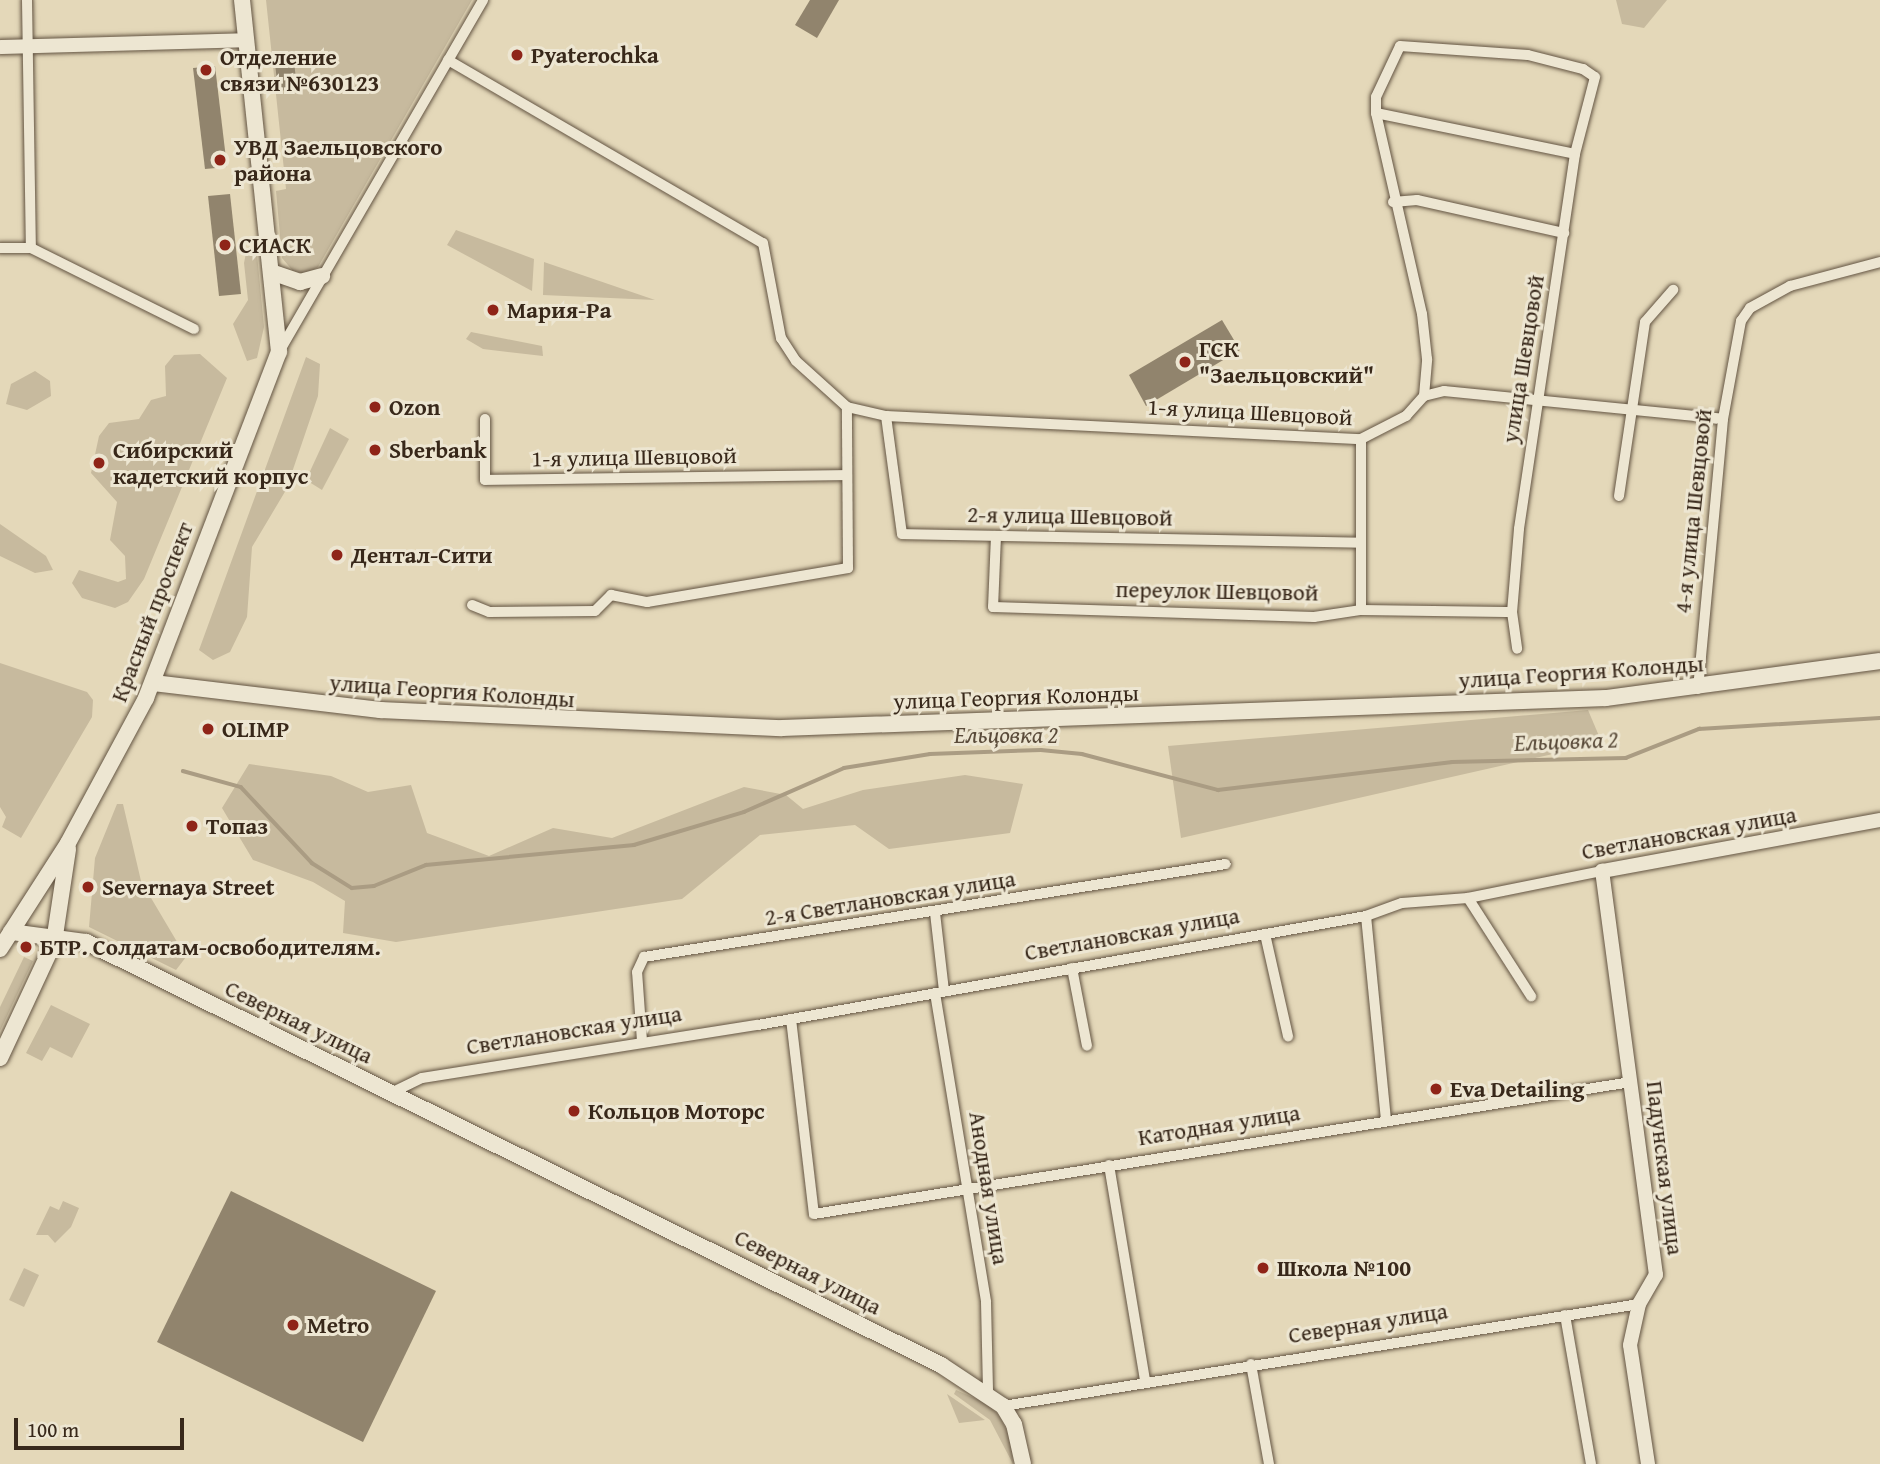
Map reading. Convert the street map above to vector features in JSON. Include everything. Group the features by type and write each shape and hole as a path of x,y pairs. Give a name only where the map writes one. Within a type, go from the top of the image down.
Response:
{"main road":[{"path":"242,0 274,273 279,352"},
{"path":"274,273 300,282 322,276"},
{"name":"Красный проспект","path":"0,949 6,932 68,843 153,683 279,352"},
{"name":"улица Георгия Колонды","path":"153,683 380,710 782,728 1567,700 1698,689 1880,661"},
{"name":"Красный проспект","path":"0,1058 56,934 68,843"},
{"name":"Северная улица","path":"6,932 56,934 86,942 393,1092 988,1391 1003,1406"},
{"path":"1003,1406 1014,1424 1023,1464"}],"street":[{"path":"27,0 31,248"},
{"path":"279,352 483,0"},
{"path":"0,47 246,40"},
{"name":"улица Шевцовой","path":"1376,113 1376,97 1400,46 1528,55 1595,77 1575,154 1538,399 1512,612 1517,649"},
{"path":"449,60 762,243 781,338 796,362 847,407 848,568 647,603 611,595 595,611 489,612 472,605"},
{"path":"1575,154 1376,113 1394,202 1422,313 1427,359 1424,396 1461,391 1723,419"},
{"path":"1394,202 1417,200 1564,233"},
{"path":"0,248 31,248 194,329"},
{"name":"4-я улица Шевцовой","path":"1698,689 1723,419 1734,337 1750,308 1790,286 1880,262"},
{"path":"1619,496 1645,323 1673,290"},
{"name":"1-я улица Шевцовой","path":"847,407 886,416 1360,439 1406,416 1424,396"},
{"name":"2-я улица Шевцовой","path":"886,416 902,534 1357,543"},
{"name":"1-я улица Шевцовой","path":"485,419 485,480 846,475"},
{"path":"1360,439 1357,543 1361,610"},
{"name":"переулок Шевцовой","path":"996,536 993,607 1314,617 1361,610 1512,612"},
{"name":"Светлановская улица","path":"393,1092 422,1077 791,1019 1366,916 1402,903 1468,898 1880,820"},
{"name":"2-я Светлановская улица","path":"642,1041 638,972 644,957 935,913 1226,864"},
{"name":"Падунская улица","path":"1602,872 1656,1275 1639,1304 1629,1345 1648,1464"},
{"path":"1468,898 1531,996"},
{"name":"Анодная улица","path":"935,913 939,992 986,1302 988,1391"},
{"path":"1366,916 1387,1120"},
{"path":"1265,934 1288,1036"},
{"path":"1072,968 1087,1046"},
{"name":"Катодная улица","path":"791,1019 814,1214 1631,1082"},
{"path":"1109,1165 1145,1381"},
{"name":"Северная улица","path":"1003,1406 1251,1364 1639,1304"},
{"path":"1566,1314 1591,1464"},
{"path":"1251,1364 1269,1464"}],"shaded area":[{"path":"266,0 472,0 318,267 306,274 293,271 282,258 276,191 286,189"},
{"path":"1616,0 1667,0 1644,28 1622,24"},
{"path":"456,230 534,259 532,291 447,245"},
{"path":"256,244 264,327 257,358 247,361 233,324 248,300 244,263 247,248"},
{"path":"544,262 655,300 543,295"},
{"path":"471,332 542,346 543,356 483,349 466,339"},
{"path":"200,354 227,378 144,579 128,602 115,608 82,598 72,583 79,570 118,582 126,579 125,556 110,540 117,502 91,473 99,436 109,423 139,419 151,400 166,396 165,366 174,355"},
{"path":"306,357 320,364 318,396 286,490 252,547 247,617 230,652 213,660 199,650"},
{"path":"35,371 50,381 51,396 27,410 6,404 11,384"},
{"path":"330,428 349,439 322,490 306,480"},
{"path":"0,524 46,556 53,570 35,573 0,556"},
{"path":"0,663 87,692 93,700 92,717 21,838 2,827 6,817 0,807"},
{"path":"1588,710 1602,743 1181,838 1168,746"},
{"path":"249,764 331,776 368,792 411,785 427,833 489,856 553,828 612,838 744,787 786,795 803,809 863,790 965,775 1023,784 1010,833 889,849 855,825 760,835 682,899 396,942 343,933 345,901 313,882 253,860 222,808"},
{"path":"117,804 123,804 141,881 186,957 176,970 89,927 95,858"},
{"path":"24,957 33,961 0,1031 0,1007"},
{"path":"51,1005 90,1024 72,1058 50,1047 42,1061 26,1053"},
{"path":"63,1201 79,1208 71,1227 55,1243 48,1235 36,1235 50,1206 59,1210"},
{"path":"24,1268 39,1275 24,1307 9,1300"},
{"path":"956,1390 988,1404 1000,1417 1011,1439 1013,1464 990,1420 954,1394"},
{"path":"947,1394 985,1420 959,1423"}],"building":[{"path":"810,0 839,0 817,38 795,25"},
{"path":"294,61 297,89 278,91 275,63"},
{"path":"215,66 227,167 205,169 193,68"},
{"name":"СИАСК","path":"230,194 241,294 219,296 208,196"},
{"name":"ГСК \"Заельцовский\"","path":"1222,320 1240,350 1146,406 1129,375"},
{"name":"Metro","path":"231,1191 436,1291 363,1442 157,1342"}],"waterway":[{"name":"Ельцовка 2","path":"183,771 241,787 312,863 352,888 374,886 426,865 634,845 744,812 844,768 930,754 1041,750 1082,754 1218,790 1452,762 1626,758 1699,729 1880,718"}],"place":[{"name":"Pyaterochka","path":"517,55"},
{"name":"Отделение связи №630123","path":"206,70"},
{"name":"УВД Заельцовского района","path":"220,160"},
{"name":"СИАСК","path":"225,245"},
{"name":"Мария-Ра","path":"493,310"},
{"name":"ГСК \"Заельцовский\"","path":"1185,362"},
{"name":"Ozon","path":"375,407"},
{"name":"Sberbank","path":"375,450"},
{"name":"Сибирский кадетский корпус","path":"99,463"},
{"name":"Дентал-Сити","path":"337,555"},
{"name":"OLIMP","path":"208,729"},
{"name":"Топаз","path":"192,826"},
{"name":"Severnaya Street","path":"88,887"},
{"name":"БТР. Солдатам-освободителям.","path":"26,947"},
{"name":"Eva Detailing","path":"1436,1089"},
{"name":"Кольцов Моторс","path":"574,1111"},
{"name":"Школа №100","path":"1263,1268"},
{"name":"Metro","path":"293,1325"}]}
